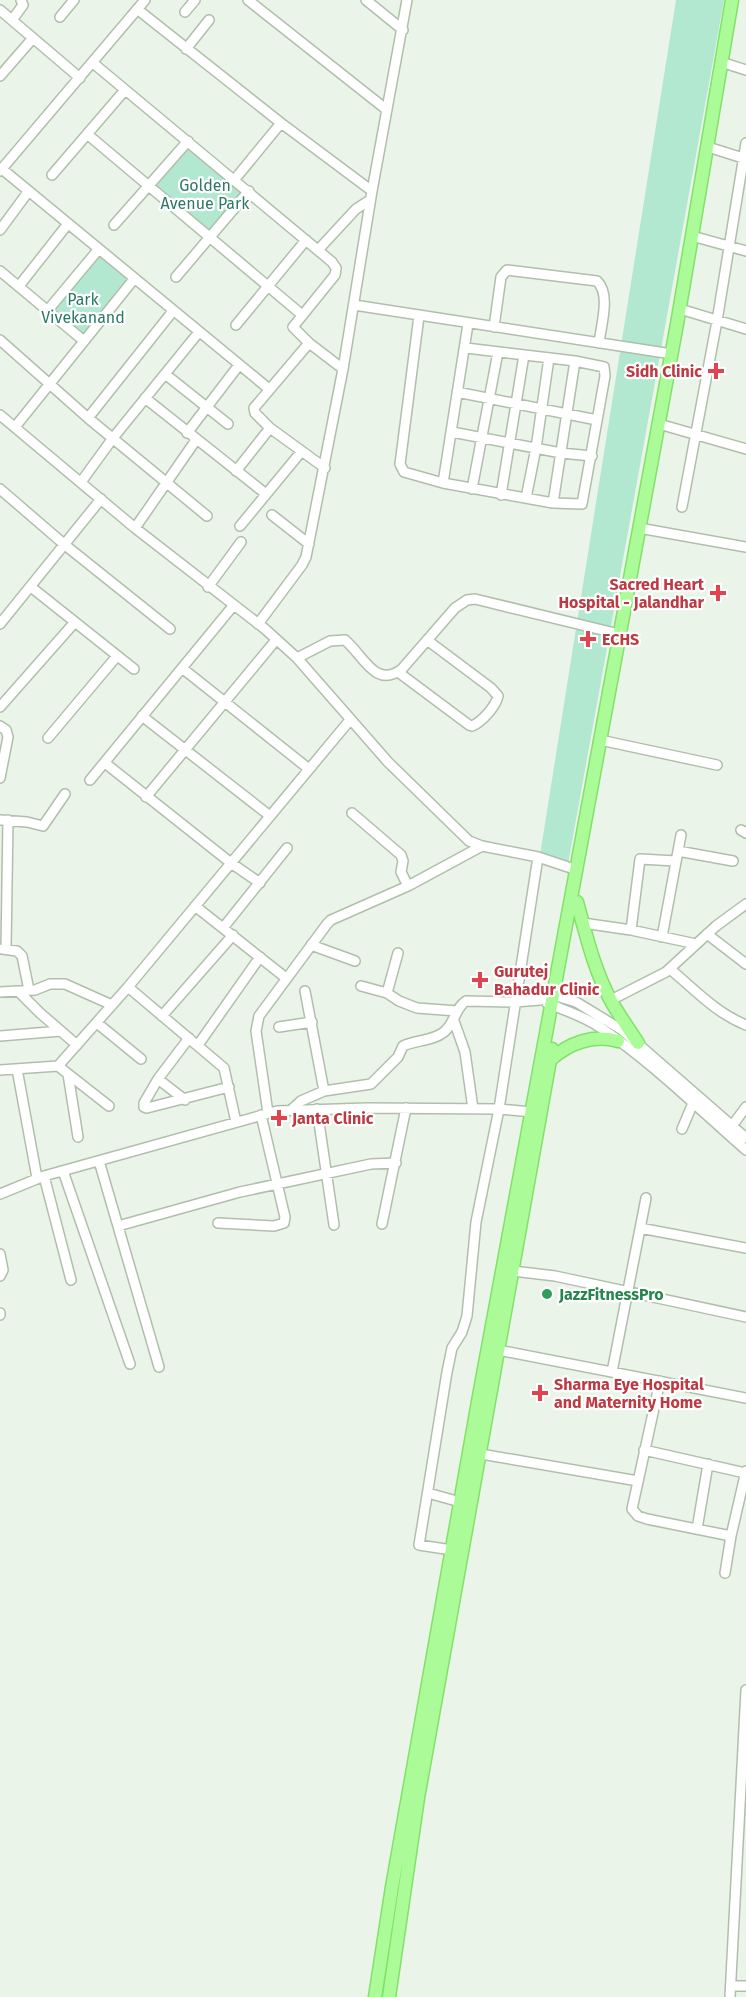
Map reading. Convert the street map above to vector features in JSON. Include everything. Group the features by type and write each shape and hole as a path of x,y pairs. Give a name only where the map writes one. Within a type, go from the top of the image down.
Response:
{"main road":[{"path":"389,1997 418,1798 532,1112 569,900 576,876 672,354 732,0"},
{"path":"576,876 577,902 591,951 611,1000 638,1043"},
{"path":"375,1997 392,1887 460,1502 498,1350 550,1060 553,1001 577,902"},
{"path":"550,1060 560,1051 591,1039 607,1038 618,1041"}],"street":[{"path":"12,20 23,5 21,0"},
{"path":"60,17 74,0"},
{"path":"145,0 1,170 269,389"},
{"path":"185,12 195,0"},
{"path":"248,0 387,110"},
{"path":"366,0 403,30"},
{"path":"258,624 302,565 309,544 343,369 371,195 407,0"},
{"path":"138,9 371,195"},
{"path":"0,10 80,78"},
{"path":"186,49 209,20"},
{"path":"0,76 33,38"},
{"path":"721,62 746,70"},
{"path":"93,63 235,179 334,265 335,275 301,314 293,327 309,343 343,369"},
{"path":"52,175 125,90"},
{"path":"235,179 281,123"},
{"path":"87,134 301,314"},
{"path":"114,225 188,141"},
{"path":"682,507 717,321 746,143"},
{"path":"708,147 745,159"},
{"path":"0,230 28,192"},
{"path":"176,276 249,192"},
{"path":"318,250 371,195"},
{"path":"19,286 67,225"},
{"path":"692,236 746,251"},
{"path":"236,325 306,240"},
{"path":"48,310 98,250"},
{"path":"494,327 501,277 507,270 597,281 602,286 604,296 599,343"},
{"path":"0,271 84,341"},
{"path":"15,428 134,279"},
{"path":"354,305 672,354"},
{"path":"680,309 746,329"},
{"path":"88,418 173,311"},
{"path":"419,316 400,464 404,472 501,495 553,504 582,504 605,376 603,367 575,361 466,348"},
{"path":"443,483 468,324"},
{"path":"81,482 113,438 199,332"},
{"path":"0,340 88,418 207,516"},
{"path":"309,343 256,404 254,411 270,428 325,468"},
{"path":"472,489 498,352"},
{"path":"501,495 524,355"},
{"path":"526,498 549,358"},
{"path":"553,504 575,361"},
{"path":"187,433 239,365"},
{"path":"165,374 228,424"},
{"path":"457,392 597,420"},
{"path":"145,399 266,494"},
{"path":"0,415 135,528 258,624 297,658 388,762 469,841 482,846 538,857 576,876"},
{"path":"658,424 746,447"},
{"path":"236,471 270,428"},
{"path":"452,432 561,453 592,456"},
{"path":"135,528 196,440"},
{"path":"240,526 301,452"},
{"path":"0,489 65,545 170,629"},
{"path":"0,624 101,500"},
{"path":"272,515 309,544"},
{"path":"639,528 746,548"},
{"path":"208,587 241,542"},
{"path":"31,587 134,669"},
{"path":"297,658 322,644 341,640 349,644 380,676 398,672 460,604 475,599 619,634"},
{"path":"90,780 233,606"},
{"path":"0,707 75,622"},
{"path":"146,797 276,640"},
{"path":"398,672 469,726 475,726 478,723 498,696 491,688 427,640"},
{"path":"48,738 117,656"},
{"path":"182,668 309,769"},
{"path":"142,716 270,816"},
{"path":"58,1066 128,987 350,720"},
{"path":"0,726 6,730 8,737 0,778"},
{"path":"600,740 717,765"},
{"path":"105,763 231,863 260,883"},
{"path":"29,990 22,956 17,951 3,949 4,820 43,826 65,794"},
{"path":"352,813 401,855 403,861 401,872 408,886"},
{"path":"662,937 681,835"},
{"path":"218,1222 280,1226 284,1223 285,1217 265,1114 256,1031 259,1016 331,920 408,886 482,846"},
{"path":"223,928 287,848"},
{"path":"632,930 640,859 677,856 733,861"},
{"path":"452,1550 418,1545 447,1371 452,1348 462,1332 467,1316 476,1222 499,1109 538,857"},
{"path":"611,1000 670,969 707,934 746,904"},
{"path":"195,906 286,978"},
{"path":"583,923 632,930 696,944"},
{"path":"707,934 746,964"},
{"path":"162,1016 233,935"},
{"path":"311,945 355,961"},
{"path":"387,993 398,953"},
{"path":"198,1046 260,957"},
{"path":"670,969 716,1008 746,1025"},
{"path":"0,992 29,990 50,984 65,984 112,1005"},
{"path":"361,986 387,993 417,1008 456,1016"},
{"path":"128,987 224,1068 236,1122"},
{"path":"18,991 77,1044"},
{"path":"305,991 324,1091"},
{"path":"291,1110 301,1101 324,1091 371,1084 398,1057 403,1046 442,1034 466,1001 576,1002 600,1015 638,1043 649,1058 693,1103 746,1150"},
{"path":"553,1001 649,1058 746,1138"},
{"path":"456,1016 465,1052 473,1109"},
{"path":"279,1027 312,1022"},
{"path":"97,1023 141,1059"},
{"path":"0,1036 61,1031"},
{"path":"189,1038 158,1079 144,1103 146,1108 185,1100 229,1087"},
{"path":"0,1070 58,1066 109,1106"},
{"path":"17,1069 40,1177 71,1280"},
{"path":"68,1074 78,1137"},
{"path":"158,1079 185,1100"},
{"path":"682,1129 693,1103"},
{"path":"732,1126 746,1107"},
{"path":"0,1194 40,1177 265,1114 291,1110 406,1108 499,1109 532,1112"},
{"path":"382,1224 406,1108"},
{"path":"317,1109 334,1225"},
{"path":"99,1161 159,1367"},
{"path":"118,1226 240,1191 371,1164 396,1163"},
{"path":"63,1172 130,1364"},
{"path":"612,1372 646,1198"},
{"path":"640,1228 746,1248"},
{"path":"0,1254 3,1270 0,1276"},
{"path":"513,1271 555,1276 746,1317"},
{"path":"498,1350 746,1398"},
{"path":"660,1381 632,1509 638,1516 731,1536"},
{"path":"644,1450 746,1472 724,1573"},
{"path":"474,1453 638,1481"},
{"path":"697,1529 708,1464"},
{"path":"428,1493 460,1502"},
{"path":"730,1997 742,1836 746,1690"},
{"path":"735,1917 746,1918"},
{"path":"731,1986 746,1986"}],"green space":[{"path":"676,0 724,0 568,864 540,855"},
{"name":"Golden Avenue Park","path":"188,142 248,192 210,237 153,188"},
{"name":"Park Vivekanand","path":"102,254 133,279 85,340 52,312"}],"place":[{"name":"Sidh Clinic","path":"716,371"},
{"name":"Sacred Heart Hospital - Jalandhar","path":"718,593"},
{"name":"ECHS","path":"588,639"},
{"name":"Gurutej Bahadur Clinic","path":"480,980"},
{"name":"Janta Clinic","path":"279,1118"},
{"name":"JazzFitnessPro","path":"547,1294"},
{"name":"Sharma Eye Hospital and Maternity Home","path":"540,1393"}]}
